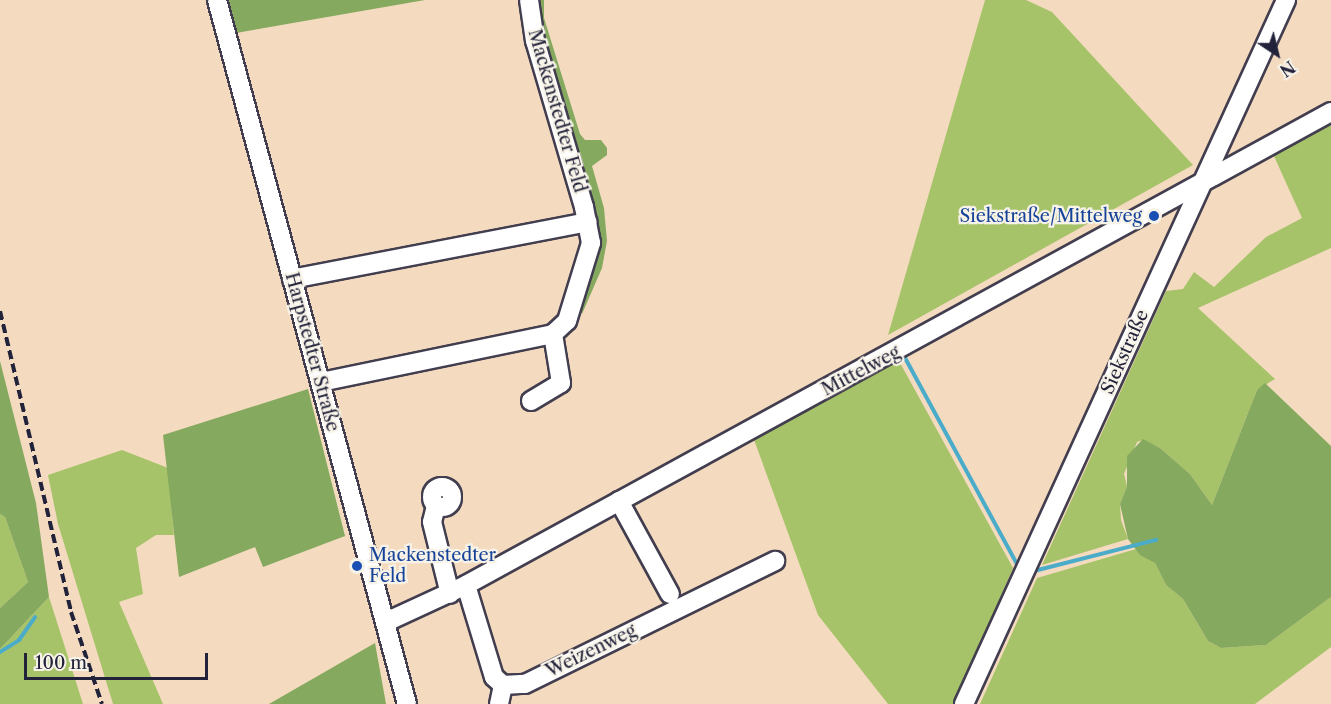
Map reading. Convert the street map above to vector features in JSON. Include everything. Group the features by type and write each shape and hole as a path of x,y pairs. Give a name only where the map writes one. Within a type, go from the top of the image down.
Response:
{"street":[{"name":"Harpstedter Straße","path":"217,0 407,704"},
{"name":"Mackenstedter Feld","path":"529,0 535,41 588,222 591,243 567,321 553,334"},
{"name":"Siekstraße","path":"964,704 1286,0"},
{"name":"Mittelweg","path":"386,622 450,594 1331,112"},
{"path":"292,279 588,222"},
{"path":"321,382 553,334 561,383 531,401"},
{"path":"619,501 670,594"},
{"path":"436,506 432,522 450,594"},
{"name":"Weizenweg","path":"503,685 525,684 775,561"},
{"path":"466,585 489,668 503,685 499,704"}],"green space":[{"path":"229,0 425,0 236,33"},
{"path":"531,0 544,0 544,18 580,134 585,140 601,140 607,148 607,155 592,166 604,208 607,241 602,268 582,314 576,304 594,244"},
{"path":"985,0 1026,0 1052,12 1193,165 888,335"},
{"path":"1331,121 1331,248 1198,308 1275,379 1257,390 1212,505 1190,474 1160,448 1143,440 1137,442 1124,474 1127,486 1120,504 1121,520 1128,539 1042,565 1166,291 1183,289 1194,272 1214,287 1266,237 1302,218 1273,154"},
{"path":"0,361 36,503 49,597 0,649 0,608 28,582 5,517 0,514"},
{"path":"899,361 1013,568 955,704 888,704 818,615 753,437"},
{"path":"1265,383 1331,446 1331,597 1266,645 1221,648 1208,641 1183,599 1166,585 1155,563 1140,555 1128,539 1120,504 1127,486 1127,456 1143,439 1160,448 1190,474 1212,505 1257,390"},
{"path":"308,389 345,536 263,567 255,547 179,577 163,435"},
{"path":"122,450 168,468 174,535 156,535 136,548 143,594 119,602 163,704 113,704 58,524 48,475"},
{"path":"0,514 5,517 28,582 0,608"},
{"path":"1136,549 1155,563 1166,585 1183,599 1208,641 1221,648 1266,645 1331,597 1331,647 1255,704 980,704 1037,578"},
{"path":"49,597 83,704 0,704 0,649"},
{"path":"375,643 386,704 269,704"}],"waterway":[{"path":"904,356 1017,564"},
{"path":"1034,571 1156,540"},
{"path":"0,652 19,640 35,617"}],"railway":[{"path":"0,311 71,612 102,704"}],"place":[{"name":"Siekstraße/Mittelweg","path":"1154,216"},
{"name":"Mackenstedter Feld","path":"357,566"}]}
